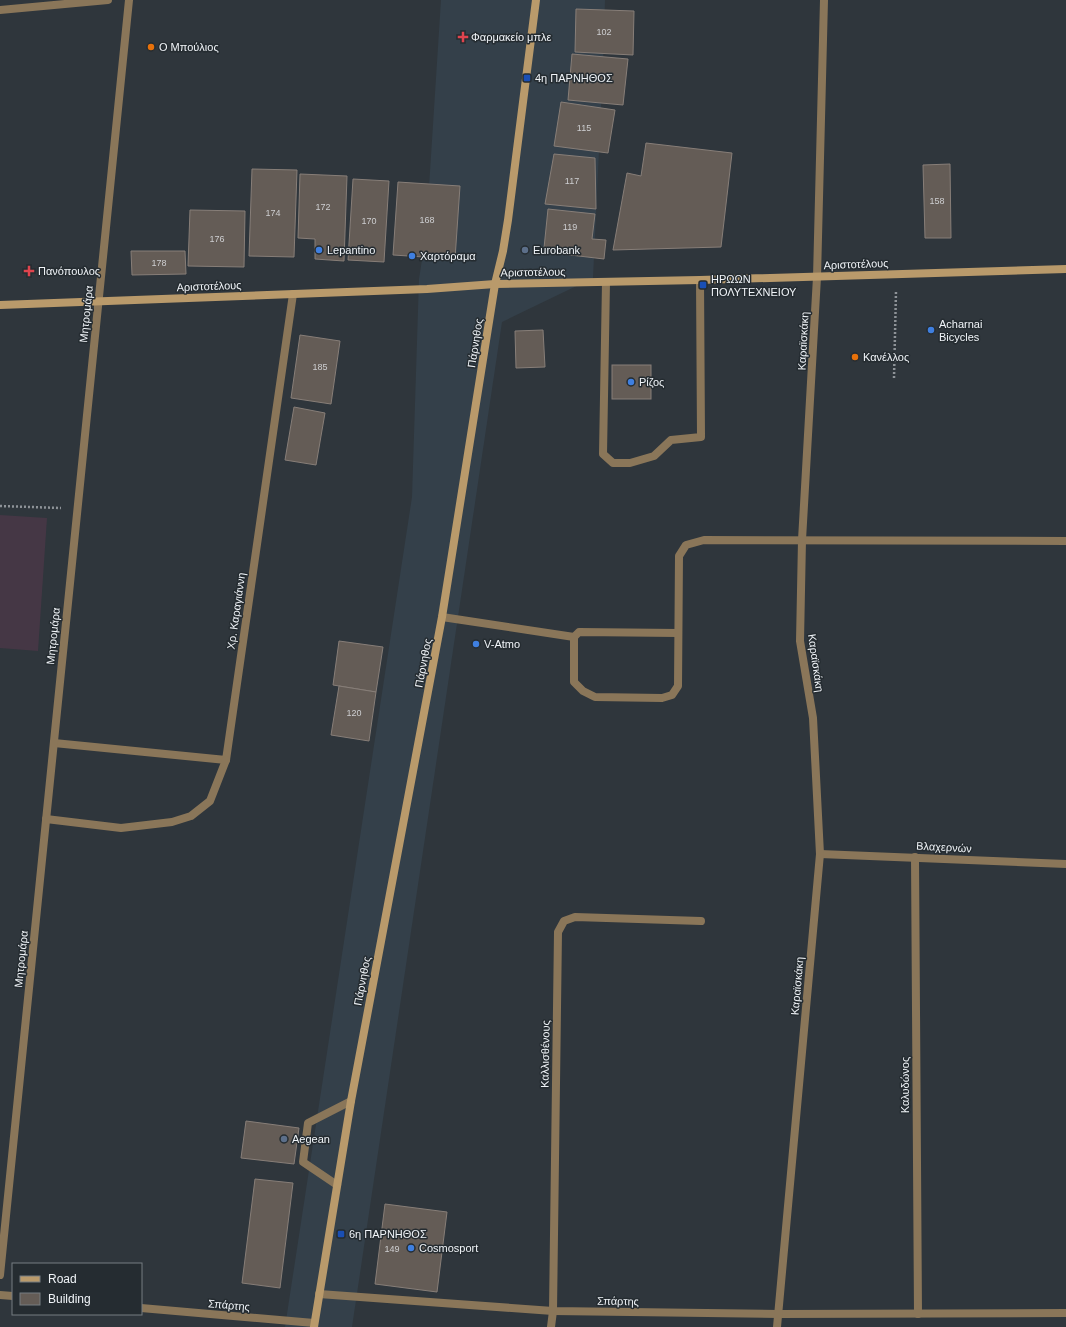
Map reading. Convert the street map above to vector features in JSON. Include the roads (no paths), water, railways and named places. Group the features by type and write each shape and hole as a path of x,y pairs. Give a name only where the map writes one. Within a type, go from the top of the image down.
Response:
{"main road":[{"name":"Πάρνηθος","path":"314,1325 351,1101 442,617 495,284 503,251 508,220 536,0"},
{"name":"Αριστοτέλους","path":"0,305 427,289 495,284 817,277 1066,269"}],"street":[{"path":"0,10 108,0"},
{"name":"Μητρομάρα","path":"0,1275 128,0"},
{"name":"Καραϊσκάκη","path":"777,1327 820,854 813,718 800,641 802,540 817,277 824,0"},
{"path":"606,282 603,454 613,463 630,463 654,456 671,440 701,437 700,280"},
{"name":"Χρ. Καραγιάννη","path":"46,819 121,828 172,822 191,816 210,801 226,760 293,294"},
{"path":"678,633 579,632 574,637 574,682 583,691 595,697 662,698 672,695 678,686 679,556 686,545 704,540 1066,541"},
{"path":"442,617 574,637"},
{"path":"54,743 226,760"},
{"name":"Βλαχερνών","path":"820,854 1066,864"},
{"name":"Καλυδώνος","path":"915,857 918,1314"},
{"name":"Καλλισθένους","path":"551,1327 553,1311 558,932 564,922 575,917 701,921"},
{"path":"337,1186 303,1162 308,1123 351,1101"},
{"name":"Σπάρτης","path":"319,1294 553,1311 779,1314 1066,1313"},
{"path":"0,1295 12,1296"},
{"name":"Σπάρτης","path":"142,1308 314,1325"}],"place":[{"name":"Φαρμακείο μπλε","path":"463,37"},
{"name":"O Μπούλιος","path":"151,47"},
{"name":"4η ΠΑΡΝΗΘΟΣ","path":"527,78"},
{"name":"Lepantino","path":"319,250"},
{"name":"Eurobank","path":"525,250"},
{"name":"Χαρτόραμα","path":"412,256"},
{"name":"Πανόπουλος","path":"29,271"},
{"name":"ΗΡΩΩΝ ΠΟΛΥΤΕΧΝΕΙΟΥ","path":"703,285"},
{"name":"Acharnai Bicycles","path":"931,330"},
{"name":"Κανέλλος","path":"855,357"},
{"name":"Ρίζος","path":"631,382"},
{"name":"V-Atmo","path":"476,644"},
{"name":"Aegean","path":"284,1139"},
{"name":"6η ΠΑΡΝΗΘΟΣ","path":"341,1234"},
{"name":"Cosmosport","path":"411,1248"}]}
